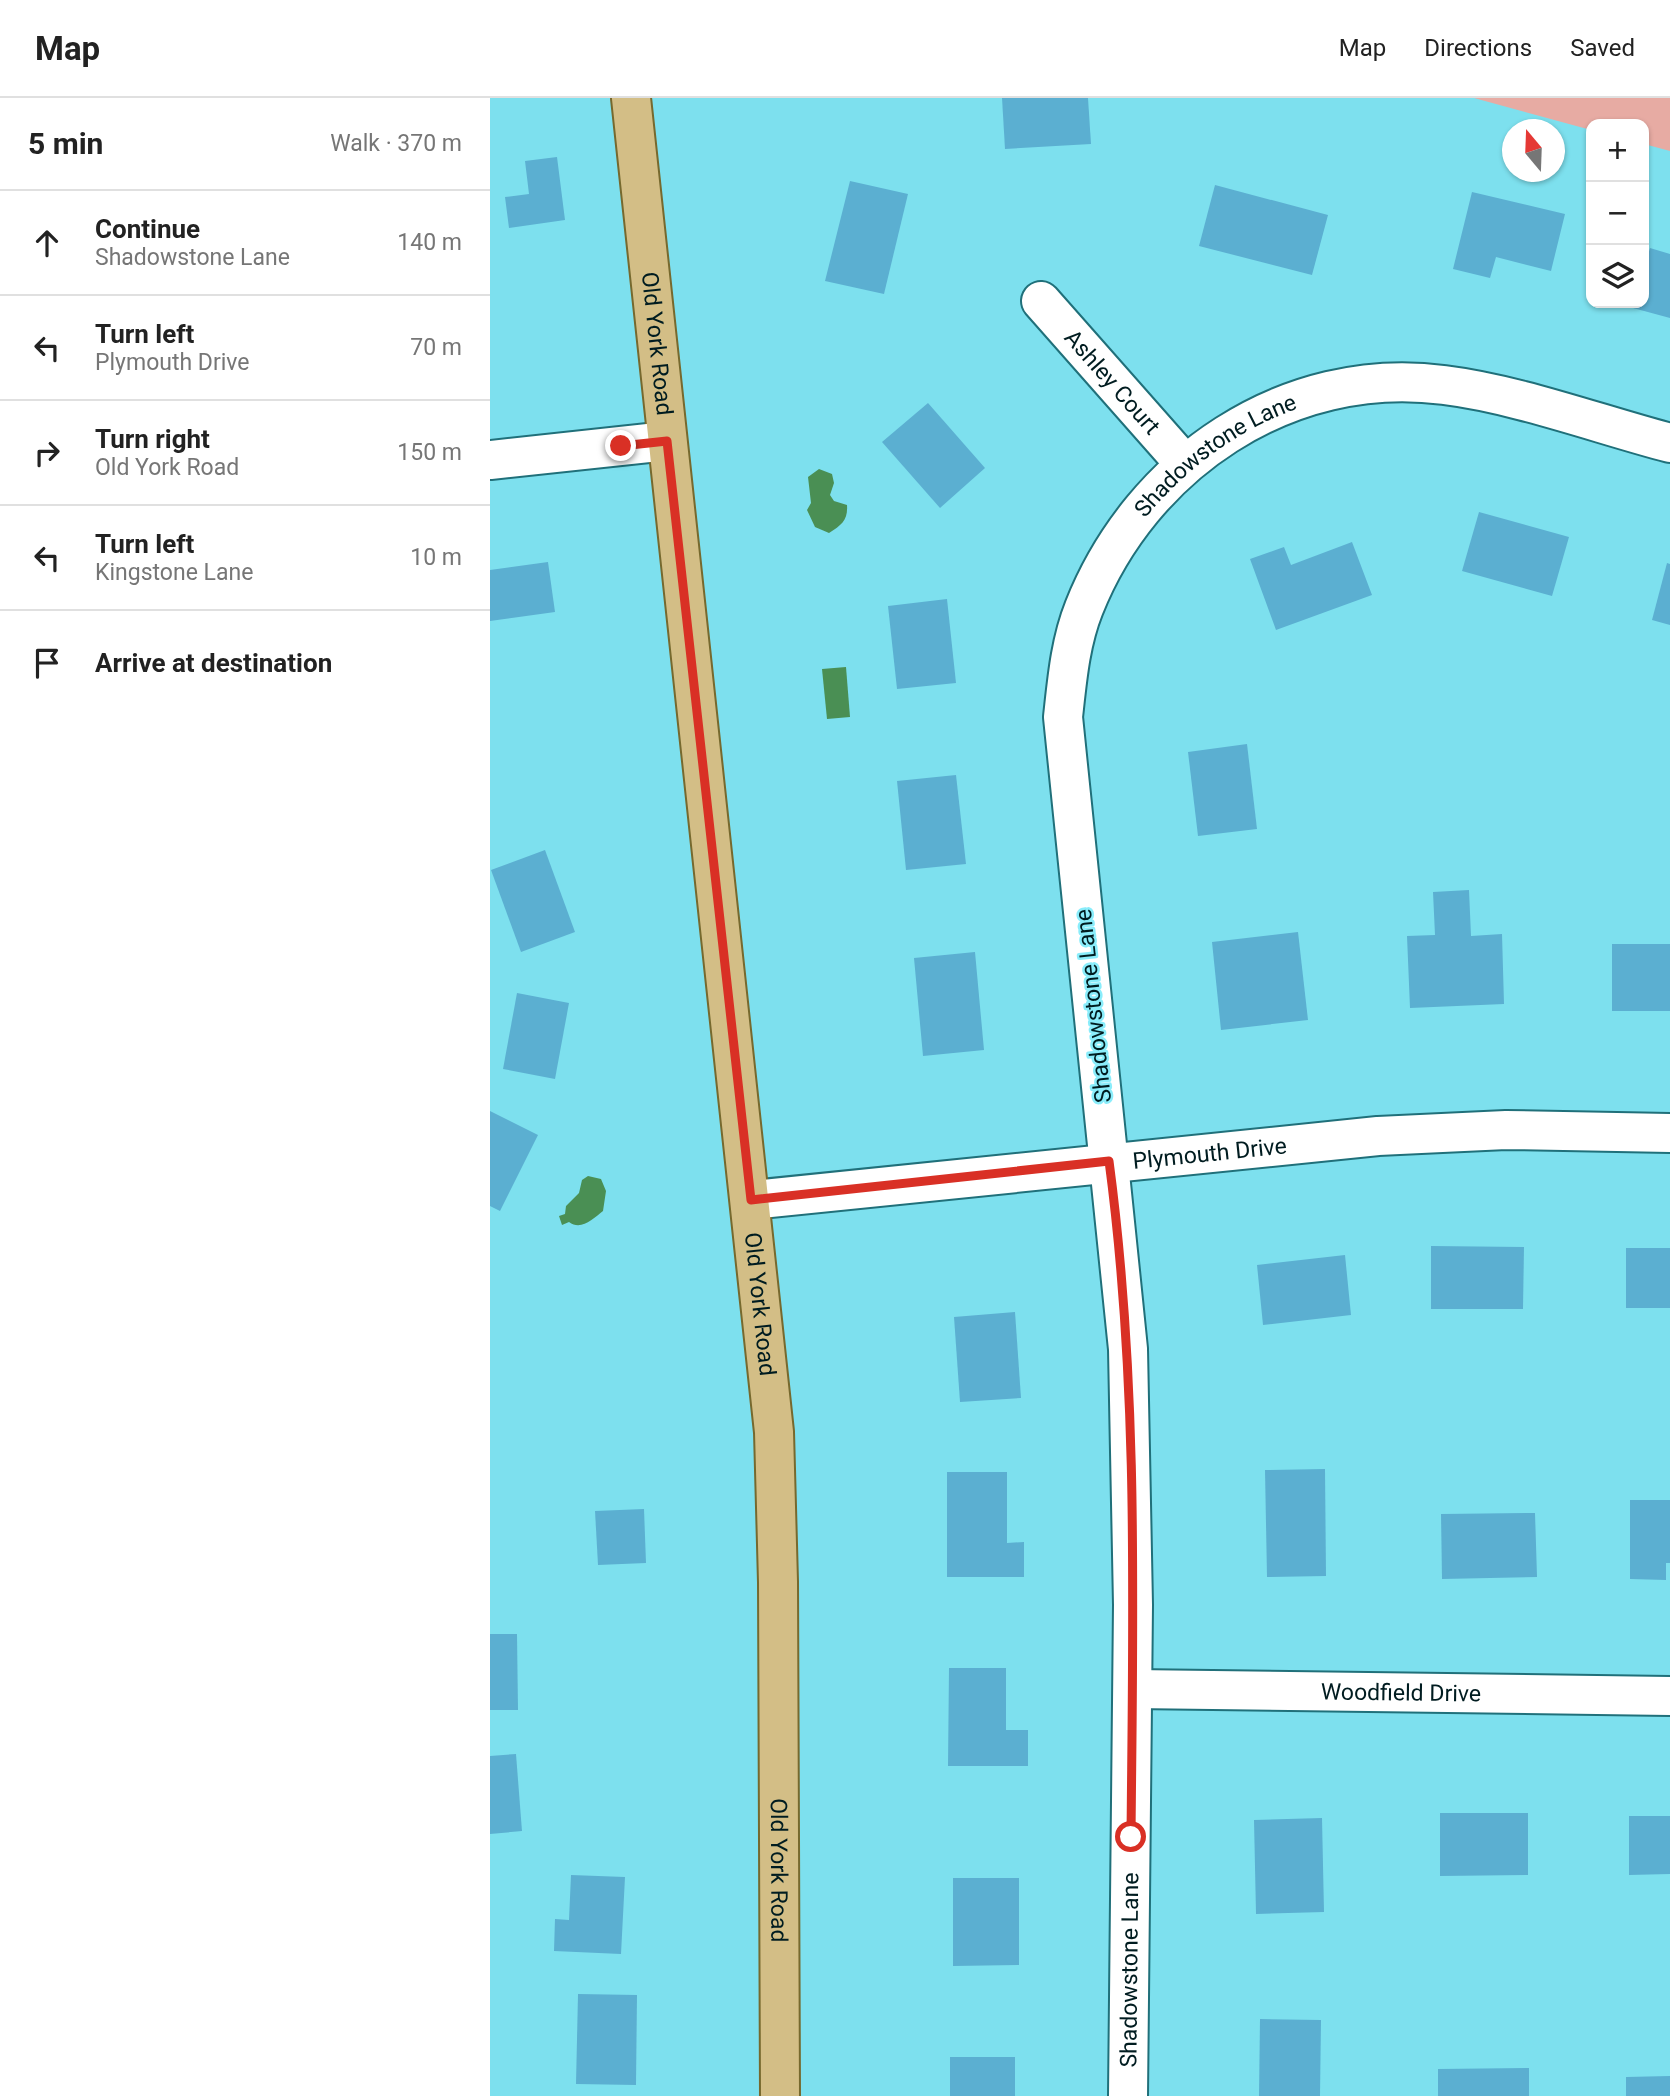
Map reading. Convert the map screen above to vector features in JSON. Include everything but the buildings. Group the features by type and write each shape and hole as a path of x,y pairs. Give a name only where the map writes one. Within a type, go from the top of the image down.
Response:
{"main road":[{"name":"Old York Road","path":"631,98 751,1200 774,1446 778,1596 780,2096"}],"street":[{"name":"Ashley Court","path":"1041,301 1184,463"},
{"name":"Shadowstone Lane","path":"1128,2096 1133,1689 1128,1349 1063,717 1070,658 1083,609 1113,549 1144,506 1184,463 1228,432 1270,410 1317,393 1359,384 1444,384 1670,443"},
{"path":"490,460 667,441"},
{"name":"Plymouth Drive","path":"751,1200 1109,1161 1378,1136 1506,1130 1670,1133"},
{"name":"Woodfield Drive","path":"1133,1689 1670,1696"}],"shaded area":[{"path":"1474,98 1670,98 1670,151 1649,145 1649,119 1586,119 1586,129 1565,123 1565,119 1551,119"},
{"path":"819,469 832,474 834,483 830,495 834,501 847,505 843,522 829,533 815,527 807,510 811,503 808,477"},
{"path":"846,667 850,717 827,719 822,669"},
{"path":"588,1176 601,1179 606,1191 603,1211 582,1225 569,1222 562,1225 559,1216 565,1214 566,1206 579,1193 582,1180"}],"route":[{"path":"621,446 667,441 751,1200 1109,1161 1124,1286 1132,1428 1131,1837"}]}
